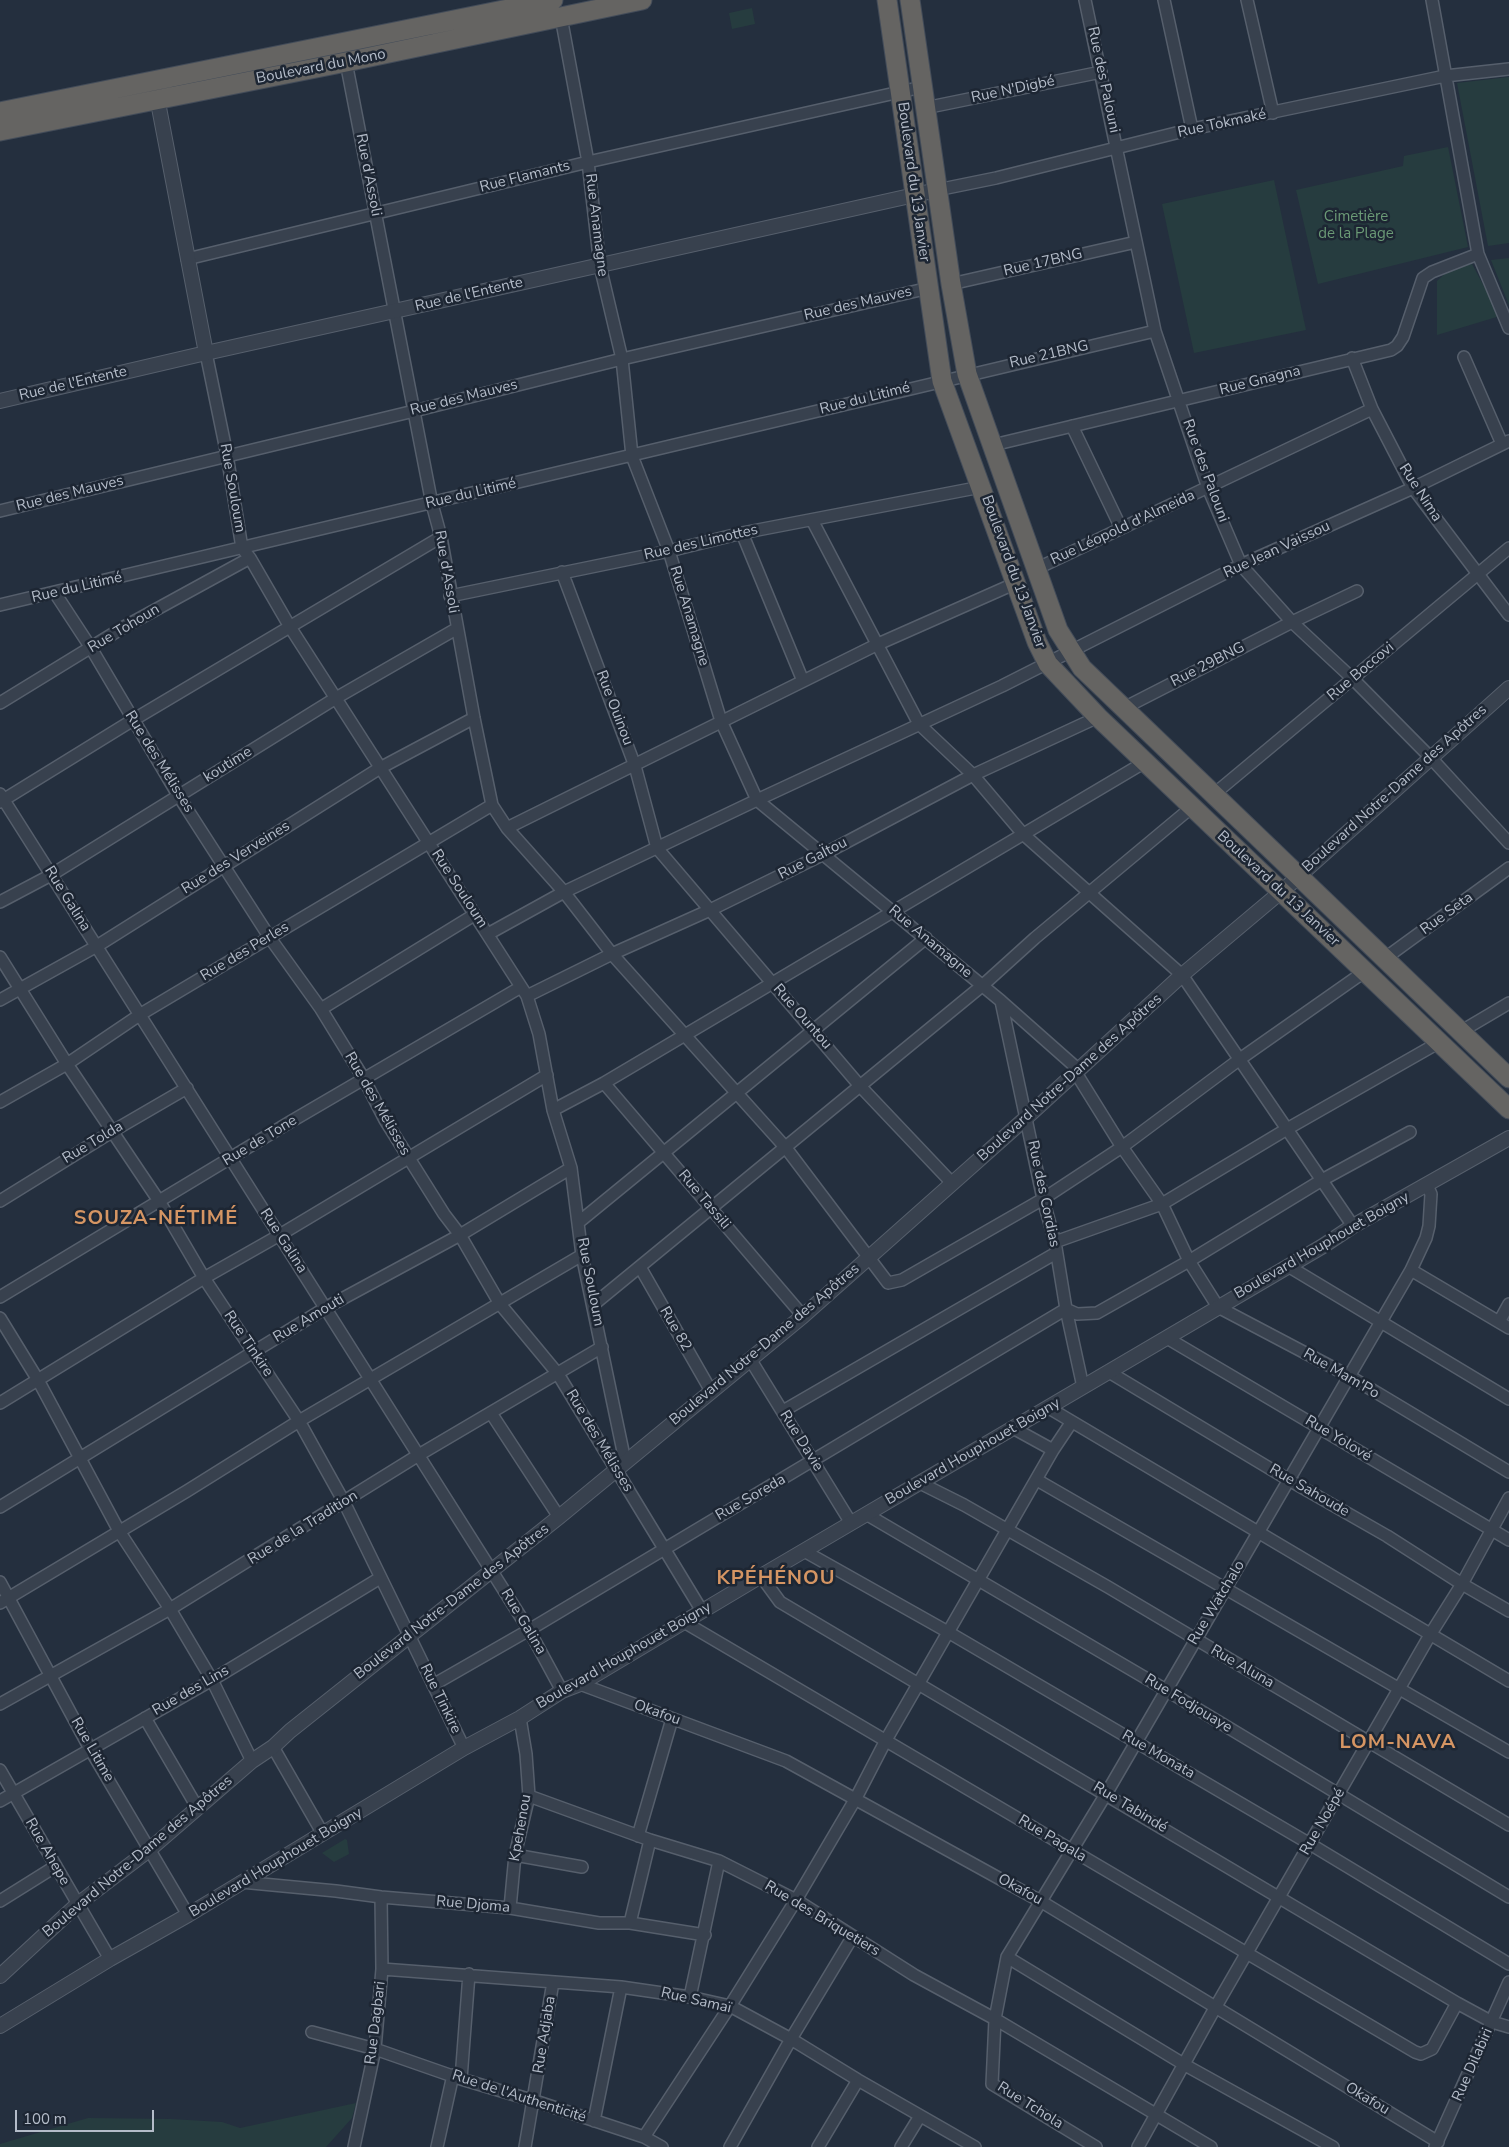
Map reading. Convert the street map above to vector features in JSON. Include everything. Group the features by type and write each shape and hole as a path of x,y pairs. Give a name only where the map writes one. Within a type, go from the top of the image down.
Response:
{"highway":[{"name":"Boulevard du Mono","path":"0,131 155,91 557,8 642,0"},
{"name":"Boulevard du 13 Janvier","path":"887,0 942,380 1037,642 1048,664 1098,717 1509,1109"},
{"name":"Boulevard du 13 Janvier","path":"910,0 951,284 967,374 1058,630 1082,668 1509,1078"},
{"name":"Boulevard du Mono","path":"0,112 346,62 557,8"}],"street":[{"name":"Rue des Palouni","path":"1086,0 1155,331 1208,488 1241,565 1292,622 1353,679 1431,758 1509,843"},
{"path":"1164,0 1192,130"},
{"path":"1247,0 1273,113"},
{"path":"1432,0 1478,254 1509,328"},
{"name":"Rue Anamagne","path":"557,8 588,162 600,266 622,358 632,456 670,551 721,721 757,800 1001,1001 1077,1072 1122,1147"},
{"name":"Rue d'Assoli","path":"346,62 432,504 441,537 456,629 492,805 507,828 564,892 612,954 786,1148 888,1283 902,1280 1044,1199"},
{"name":"Rue Tokmaké","path":"937,190 1192,130 1445,76 1509,69"},
{"name":"Rue N'Digbé","path":"925,108 1101,72"},
{"name":"Rue Flamants","path":"187,259 588,162 922,87"},
{"path":"155,91 206,353"},
{"name":"Rue de l'Entente","path":"0,401 206,353 937,190"},
{"name":"Rue 17BNG","path":"951,284 1136,242"},
{"name":"Rue Gnagna","path":"993,445 1390,350 1397,346 1403,337 1423,278 1432,272 1478,254"},
{"name":"Rue des Mauves","path":"0,511 414,411 622,358 928,288"},
{"name":"Rue 21BNG","path":"942,380 1155,331"},
{"name":"Rue Souloum","path":"206,353 227,455 242,548 524,992 539,1034 554,1110 571,1168 582,1255 602,1347 621,1466"},
{"path":"1464,356 1506,442"},
{"name":"Rue Nima","path":"1352,358 1372,409 1412,488 1509,615"},
{"name":"Rue du Litimé","path":"0,605 432,504 942,380"},
{"name":"Rue Léopold d'Almeida","path":"1036,568 1372,409"},
{"path":"1072,426 1121,528"},
{"name":"Rue Jean Vaissou","path":"488,934 564,892 1071,653 1241,565 1412,488 1506,442"},
{"name":"Rue des Limottes","path":"450,596 670,551 742,533 981,487"},
{"path":"812,520 919,724 972,776 1023,834 1182,975 1353,1226"},
{"path":"742,533 803,681"},
{"path":"1,799 441,537"},
{"name":"Rue Boccovi","path":"1213,795 1509,548"},
{"name":"Rue Tohoun","path":"0,703 124,627 250,558"},
{"name":"Rue Ouinou","path":"562,572 635,766 656,848"},
{"path":"507,828 635,766 876,644 1016,583"},
{"name":"Rue 29BNG","path":"1124,708 1357,591"},
{"name":"Rue des Mélisses","path":"55,593 91,648 178,795 270,938 321,1009 364,1079 385,1120 408,1158 444,1214 460,1234 500,1304 558,1374 621,1466 664,1549 702,1611"},
{"name":"koutime","path":"0,902 51,875 336,698 456,629"},
{"name":"Boulevard Notre-Dame des Apôtres","path":"0,1976 78,1904 149,1850 252,1761 274,1747 290,1730 559,1517 803,1316 1027,1117 1182,975 1280,892 1509,688"},
{"name":"Rue GaÏtou","path":"524,992 710,910 824,854 972,776 1098,717"},
{"name":"Rue des Verveines","path":"0,1000 97,946 380,768 474,718"},
{"path":"554,1110 604,1083 1145,762"},
{"name":"Rue Galina","path":"1,799 232,1158 278,1236 327,1308 369,1380 530,1630 562,1691"},
{"name":"Rue des Perles","path":"0,1102 67,1064 140,1014 492,805"},
{"path":"593,1305 983,986 1022,950 1192,807"},
{"name":"Rue Ountou","path":"656,848 860,1086 952,1183"},
{"name":"Rue Seta","path":"1384,960 1509,868"},
{"path":"321,1009 474,915"},
{"path":"579,1222 662,1152 926,938"},
{"name":"Rue Tinkire","path":"0,957 67,1064 159,1201 204,1278 299,1421 344,1502 464,1748"},
{"path":"1044,1199 1122,1147 1364,972"},
{"name":"Rue de Tone","path":"0,1297 364,1079 524,992"},
{"name":"Rue des Cordias","path":"1001,1001 1083,1387"},
{"path":"1460,1032 1509,1003"},
{"path":"783,1410 1055,1248 1162,1204 1287,1129 1438,1043"},
{"path":"0,1403 204,1278 548,1075"},
{"name":"Rue Tassili","path":"604,1083 803,1316"},
{"name":"Rue Tolda","path":"0,1201 112,1131 187,1088"},
{"path":"1066,1308 1077,1314 1096,1313 1189,1261 1322,1180 1410,1132"},
{"name":"Boulevard Houphouet Boigny","path":"0,2026 464,1748 520,1718 562,1691 580,1684 1049,1408 1353,1226 1509,1138"},
{"name":"Rue Mam'Po","path":"1122,1147 1162,1204 1189,1261 1218,1307 1349,1376 1509,1472"},
{"name":"Rue Amouti","path":"0,1507 327,1308 460,1234 571,1168"},
{"name":"Rue Watchalo","path":"995,2019 1007,1957 1042,1902 1136,1743 1411,1270 1426,1238 1429,1226 1431,1194 1427,1185"},
{"path":"4,1600 187,1491 299,1421 582,1255"},
{"path":"1288,1266 1509,1399"},
{"name":"Rue 82","path":"640,1267 711,1391"},
{"path":"1411,1270 1504,1325 1509,1304"},
{"name":"Rue Soreda","path":"433,1684 530,1630 1066,1308"},
{"path":"0,1318 38,1380 119,1530 170,1609 212,1680 252,1761"},
{"name":"Rue Yolové","path":"1167,1338 1509,1540"},
{"name":"Rue de la Tradition","path":"0,1704 170,1609 417,1456 602,1347"},
{"name":"Rue Davie","path":"750,1359 851,1523"},
{"name":"Rue Sahoude","path":"1109,1372 1289,1480 1387,1536 1462,1584 1509,1611"},
{"path":"1049,1408 1071,1423 1509,1681"},
{"path":"491,1414 559,1517"},
{"path":"644,2137 730,2006 796,1900 856,1798 886,1740 977,1581 1053,1450 1071,1423"},
{"path":"1013,1428 1053,1450"},
{"path":"1037,1480 1509,1752"},
{"name":"Rue Aluna","path":"920,1483 964,1505 1195,1639 1509,1825"},
{"name":"Rue Noépé","path":"1138,2147 1215,2008 1399,1688 1462,1584 1509,1498"},
{"name":"Rue Fodjouaye","path":"866,1514 977,1581 1166,1690 1509,1897"},
{"name":"Rue Monata","path":"804,1551 948,1632 1310,1844 1509,1964"},
{"name":"Rue Tabindé","path":"761,1576 780,1602 1457,2002 1492,2022 1509,2027"},
{"name":"Rue des Lins","path":"0,1801 212,1680 380,1578"},
{"name":"Rue Litime","path":"0,1582 4,1600 188,1915"},
{"name":"Rue Pagala","path":"684,1622 1415,2052 1421,2054 1432,2050 1457,2002"},
{"name":"Okafou","path":"580,1684 770,1754 856,1798 1042,1902 1436,2144"},
{"path":"145,1718 197,1807"},
{"name":"Kpehenou","path":"510,1908 515,1855 529,1796 526,1754 520,1718"},
{"path":"638,1836 672,1719"},
{"path":"274,1747 323,1834"},
{"name":"Rue Ahepe","path":"0,1770 110,1959"},
{"name":"Rue des Briquetiers","path":"529,1796 638,1836 719,1861 796,1900 914,1975 995,2019 1211,2147"},
{"path":"630,1923 650,1840"},
{"path":"515,1855 582,1867"},
{"path":"690,1997 705,1935 719,1861"},
{"path":"0,1901 56,1866"},
{"name":"Rue Djoma","path":"241,1882 510,1908 599,1923 630,1923 705,1935"},
{"name":"Rue Dagbari","path":"354,2147 375,2049 382,1968 381,1897"},
{"path":"730,2147 853,1936"},
{"path":"1007,1957 1185,2065 1333,2147"},
{"name":"Rue Samaï","path":"382,1968 621,1987 690,1997 730,2006 792,2039 858,2080 975,2147"},
{"path":"437,2147 457,2077 469,1974"},
{"name":"Rue Adjaba","path":"525,2147 554,1982"},
{"name":"Rue Dilabiri","path":"1436,2144 1509,1982"},
{"path":"594,2122 621,1987"},
{"name":"Rue Tchola","path":"995,2019 992,2084 1096,2147"},
{"name":"Rue de l'Authenticité","path":"312,2032 375,2049 644,2137 662,2147"},
{"path":"818,2147 858,2080"},
{"path":"901,2147 920,2116"}],"green space":[{"path":"752,8 755,24 732,29 729,13"},
{"path":"1509,77 1509,243 1488,246 1457,83"},
{"name":"Cimetière de la Plage","path":"1448,147 1468,247 1318,284 1296,190 1403,166 1404,156"},
{"path":"1274,180 1306,330 1194,353 1162,204"},
{"path":"1509,258 1509,305 1491,260"},
{"path":"1472,264 1500,316 1437,335 1437,281 1451,268"},
{"path":"345,1839 347,1840 349,1854 334,1862 322,1853"},
{"path":"356,2103 352,2118 326,2147 0,2147 0,2144 88,2118 222,2122 240,2128"}],"district":[{"name":"SOUZA-NÉTIMÉ","path":"156,1219"},
{"name":"KPÉHÉNOU","path":"776,1579"},
{"name":"LOM-NAVA","path":"1398,1743"}]}
